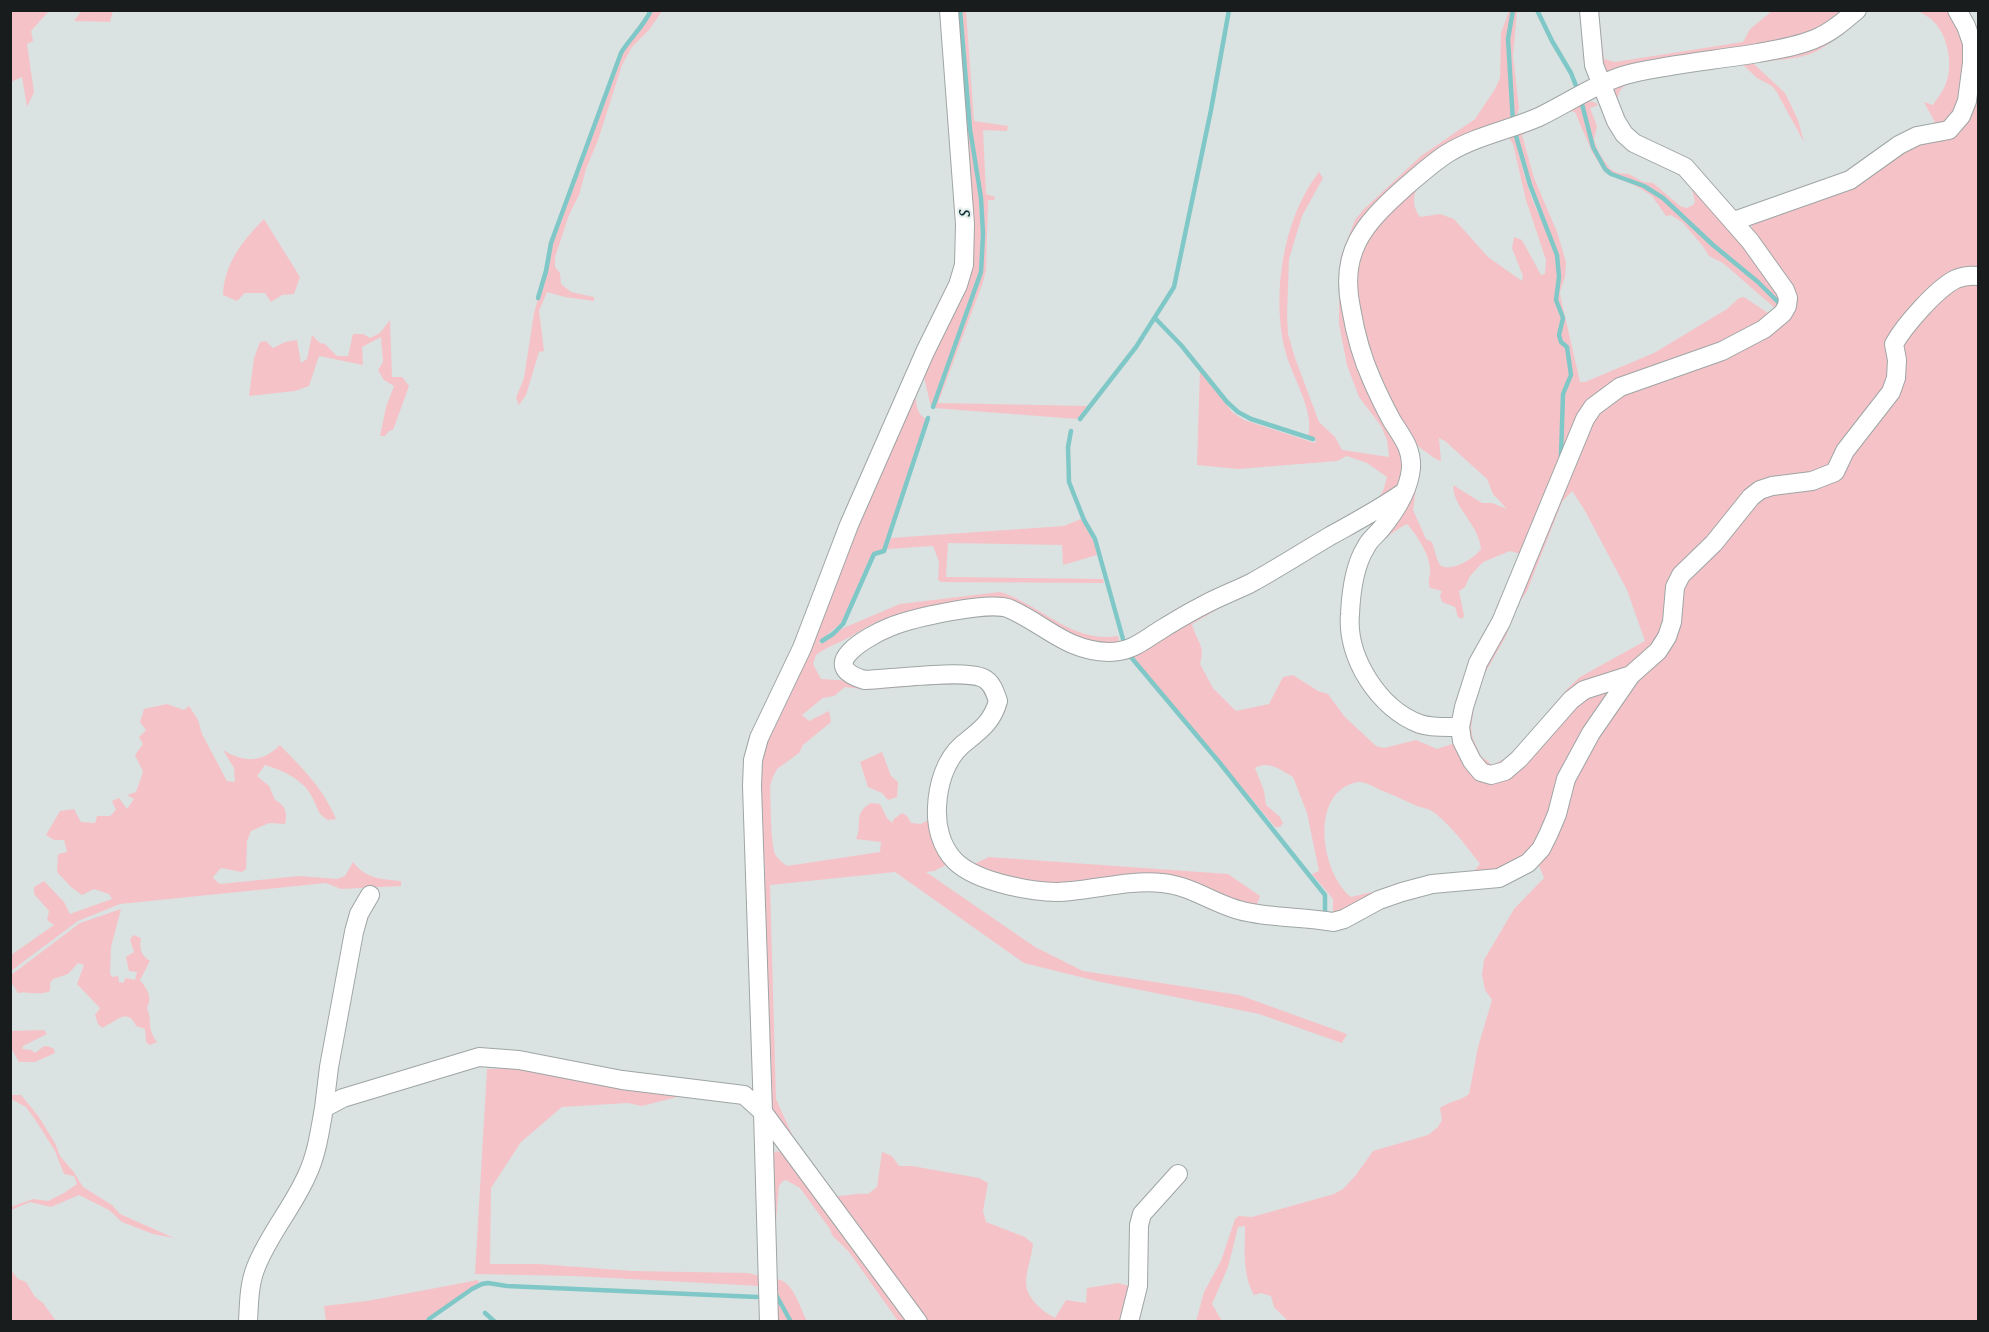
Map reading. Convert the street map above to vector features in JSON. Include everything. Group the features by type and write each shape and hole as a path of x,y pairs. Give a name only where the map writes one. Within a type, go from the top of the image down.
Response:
{"street":[{"path":"769,1322 753,760 759,738 802,648 849,525 925,352 958,285 964,265 965,224 949,10"},
{"path":"1589,10 1594,65 1616,122 1624,134 1634,143 1685,167 1734,221 1785,290 1787,306 1777,320 1750,337 1722,351 1620,387 1593,407 1585,419 1501,622 1478,663 1466,699 1460,727 1462,741 1472,761 1481,772 1491,776 1505,771 1520,759 1553,719 1584,690 1631,675"},
{"path":"1460,727 1421,724 1402,715 1375,690 1358,658 1349,623 1357,566 1366,546 1397,508 1408,483 1410,454 1405,438 1393,423 1371,379 1350,306 1350,263 1356,242 1366,225 1394,197 1448,153 1470,142 1527,122 1620,76 1784,48 1817,39 1857,10"},
{"path":"1734,221 1850,180 1899,145 1917,136 1949,129 1961,116 1971,82 1972,43 1957,10"},
{"path":"1404,492 1376,511 1251,583 1204,605 1132,648 1108,652 1080,647 1060,640 1008,608 993,606 919,618 879,631 856,644 844,660 844,669 851,676 865,680 959,674 983,678 989,682 998,701 995,711 988,723 961,746 946,766 938,792 938,831 943,844 954,860 966,870 1005,884 1048,892 1123,884 1164,883 1198,892 1246,912 1333,922 1351,916 1379,900 1432,884 1499,878 1528,863 1540,849 1557,814 1566,779 1574,761 1617,693 1631,675 1658,651 1667,637 1672,622 1674,587 1681,575 1714,543 1751,496 1772,486 1812,481 1835,472 1845,451 1892,392 1897,360 1894,344 1900,332 1955,279 1969,275 1978,276"},
{"path":"248,1322 255,1269 309,1172 324,1108 329,1067 354,932 359,914 370,895"},
{"path":"324,1108 343,1098 478,1058 519,1060 622,1080 744,1095 763,1112 918,1322"},
{"path":"1129,1322 1138,1286 1139,1225 1142,1214 1178,1174"}],"shaded area":[{"path":"11,10 49,11 31,31 33,41 27,44 34,92 27,107 22,77 11,82"},
{"path":"82,10 113,11 110,22 74,21"},
{"path":"651,11 662,11 649,30 632,47 622,65 579,195 569,215 555,257 555,267 560,273 561,284 571,292 594,297 594,301 547,292 539,311 544,351 539,352 526,395 519,405 516,398 524,378 534,313 551,243 622,53"},
{"path":"952,11 959,11 969,129 979,199 981,234 979,272 931,407 922,369 961,282"},
{"path":"961,11 966,11 974,121 1008,126 1007,131 983,130 986,194 995,197 994,200 988,200 986,270 938,403 1087,406 1077,419 934,408 982,273 984,234 982,198 971,128"},
{"path":"1509,11 1512,11 1507,38 1512,123 1372,212 1344,295 1402,444 1405,482 1373,505 1383,491 1387,477 1367,463 1347,456 1337,461 1238,469 1197,465 1200,370 1232,412 1244,420 1315,443 1316,439 1308,436 1309,417 1287,357 1282,335 1280,286 1288,236 1306,191 1319,172 1323,178 1302,216 1289,259 1288,334 1319,422 1335,437 1342,450 1389,457 1387,440 1381,426 1359,397 1347,365 1339,324 1341,256 1355,220 1363,210 1421,156 1475,119 1500,78 1501,33"},
{"path":"1514,11 1517,11 1513,56 1519,108 1515,122 1509,39"},
{"path":"1593,11 1598,11 1604,59 1615,62 1743,42 1750,29 1772,11 1852,11 1816,36 1605,76"},
{"path":"1862,11 1868,11 1815,52 1793,58 1753,63 1785,93 1798,120 1804,142 1776,91 1741,63 1638,80 1623,87 1616,110 1613,88 1616,83 1784,52"},
{"path":"1919,11 1951,11 1966,44 1957,114 1938,128 1924,102 1933,105 1943,90 1949,73 1948,49 1939,27"},
{"path":"1978,46 1978,272 1897,330 1893,378 1833,470 1771,483 1679,573 1669,622 1644,659 1608,677 1491,771 1466,739 1468,707 1588,421 1608,400 1786,316 1751,232 1752,222 1901,148 1951,133","holes":["1572,491 1627,590 1645,641 1580,677 1523,741 1506,758 1492,765 1481,756 1473,739 1471,728 1475,701 1485,673 1506,636 1516,608 1527,591 1562,502"]},
{"path":"1582,101 1594,102 1598,105 1590,108 1597,126 1594,140 1599,153 1610,169 1618,173 1629,174 1643,182 1653,183 1680,206 1687,208 1695,202 1693,184 1760,261 1780,293 1783,305 1780,311 1776,309 1723,263 1709,256 1682,222 1671,215 1666,216 1652,196 1636,186 1605,173 1592,152 1575,112 1570,111 1522,135 1534,178 1557,232 1566,262 1565,277 1560,292 1580,382 1585,382 1654,353 1727,309 1739,298 1744,297 1774,317 1725,345 1626,381 1609,390 1594,402 1581,417 1497,620 1485,639 1521,554 1510,551 1483,562 1470,576 1465,587 1459,591 1464,616 1462,619 1458,617 1455,607 1442,602 1440,596 1442,591 1430,588 1430,568 1425,551 1407,524 1381,542 1360,567 1369,548 1393,524 1416,488 1413,510 1426,539 1432,542 1440,565 1445,567 1462,563 1481,549 1476,532 1454,494 1453,485 1482,503 1492,503 1507,509 1493,494 1487,479 1445,441 1439,438 1441,461 1426,452 1398,423 1376,381 1360,335 1353,295 1354,263 1359,245 1365,235 1386,210 1413,184 1454,153 1491,139 1489,143 1435,170 1423,180 1416,191 1414,203 1420,217 1440,214 1454,219 1488,257 1522,281 1523,276 1512,248 1514,237 1522,240 1541,275 1545,274 1546,260 1526,200 1513,144 1507,135 1515,132 1529,189 1552,240 1530,185 1517,133 1529,125 1581,102 1590,140 1603,167 1610,173 1615,176 1646,188 1611,173 1599,158 1591,140","holes":["1666,201 1680,213 1701,233 1689,224","1555,249 1558,255 1559,277 1557,300 1558,264"]},
{"path":"264,219 300,277 294,294 282,295 271,302 265,293 245,293 237,301 223,295 227,273 236,253"},
{"path":"1978,278 1978,1321 1288,1321 1274,1307 1271,1296 1261,1293 1254,1295 1250,1287 1245,1261 1245,1226 1238,1227 1228,1267 1212,1304 1222,1321 1196,1322 1204,1292 1221,1261 1235,1219 1239,1216 1252,1217 1334,1194 1343,1189 1356,1175 1373,1151 1428,1135 1438,1127 1442,1120 1440,1108 1469,1094 1478,1047 1492,1000 1485,990 1482,975 1484,960 1514,909 1544,878 1536,858 1569,780 1648,664 1677,588 1753,499 1812,484 1886,405 1896,344 1947,289"},
{"path":"390,320 392,377 402,377 409,386 393,430 385,436 380,436 386,407 394,386 384,380 378,370 383,362 381,337 362,347 363,365 319,356 309,386 295,391 249,396 254,358 260,342 266,341 273,348 285,342 297,340 301,363 307,359 312,335 337,356 348,356 353,334 363,334 370,338 380,333"},
{"path":"914,390 916,390 918,410 926,419 886,543 883,550 873,552 841,623 819,644 841,629 900,604 1000,592 1029,605 1071,629 1101,637 1118,636 1120,645 1089,644 1006,603 980,600 911,611 884,619 816,655 813,664 821,679 865,682 959,677 982,680 992,692 995,701 988,716 957,746 939,775 934,799 934,822 941,845 952,862 934,871 926,872 1035,947 1083,971 1239,995 1347,1034 1342,1043 1259,1014 1101,982 1024,963 895,872 770,885 776,1099 795,1141 836,1196 868,1194 877,1187 882,1152 892,1156 899,1166 912,1166 979,1178 988,1183 983,1211 986,1222 1025,1237 1033,1244 1027,1273 1027,1288 1032,1299 1045,1312 1055,1318 1066,1300 1086,1303 1087,1288 1118,1283 1133,1287 1124,1321 924,1321 807,1166 770,1113 767,1086 763,885 765,870 758,783 759,758 813,640 839,563","holes":["972,681 986,687 992,702 990,708 979,724 951,750 940,767 934,787 930,819 921,824 911,823 902,813 892,823 880,804 871,803 860,815 856,839 881,842 880,852 787,866 776,856 772,833 770,787 772,779 777,769 799,753 803,745 831,722 829,711 809,721 802,715 823,698 834,696 845,687 868,690"]},
{"path":"1380,514 1378,522 1368,524 1333,543 1192,624 1202,652 1200,664 1213,688 1236,711 1269,704 1283,677 1293,675 1318,691 1328,694 1344,716 1376,746 1384,748 1416,740 1437,749 1458,742 1492,780 1574,703 1616,686 1546,832 1514,868 1468,878 1480,864 1457,835 1429,809 1419,807 1364,783 1358,782 1342,789 1332,801 1326,816 1327,853 1332,871 1351,897 1393,887 1333,918 1333,899 1312,874 1319,871 1307,813 1293,777 1270,765 1255,768 1264,791 1266,805 1280,817 1283,823 1280,827 1275,827 1133,657 1132,651"},
{"path":"1081,519 1094,542 1097,555 1063,565 1062,545 948,543 946,577 1103,579 1104,583 941,582 938,580 939,562 933,546 887,549 891,538 1064,526"},
{"path":"167,704 184,710 189,706 227,781 235,782 234,768 223,750 238,757 253,759 266,755 280,745 319,788 336,819 328,820 323,816 300,782 280,770 265,765 257,776 269,786 275,800 286,812 285,824 269,823 251,831 247,841 246,869 242,872 221,868 213,877 220,884 299,876 337,879 345,876 353,862 369,875 380,879 401,881 401,886 341,889 326,883 120,904 78,921 11,971 11,955 54,925 47,920 49,911 34,894 34,887 44,881 64,902 70,914 112,899 109,894 94,889 82,895 71,887 57,872 58,854 67,852 64,840 54,840 46,835 60,811 74,809 81,822 95,823 97,816 110,816 116,810 112,801 119,798 127,809 134,799 127,795 136,792 143,772 135,755 143,744 139,737 146,730 140,722 144,709"},
{"path":"882,752 891,776 898,782 897,797 888,800 882,793 868,787 860,762"},
{"path":"989,857 1228,874 1260,896 1255,910 1199,889 1048,888 968,867"},
{"path":"121,909 111,947 110,974 112,977 118,976 119,982 123,983 126,978 135,980 137,972 129,971 126,957 134,952 130,940 133,935 141,938 141,951 150,961 140,980 148,993 147,1008 151,1028 157,1042 150,1045 146,1042 145,1029 136,1026 129,1017 121,1018 102,1028 98,1024 95,1015 100,1008 77,984 84,965 78,963 68,974 53,979 50,983 50,991 46,992 18,993 11,982 11,975 80,923"},
{"path":"44,1030 47,1034 23,1046 22,1049 32,1050 34,1053 47,1046 54,1049 55,1053 35,1062 19,1062 11,1048 11,1031"},
{"path":"525,1068 685,1095 642,1106 628,1103 562,1107 521,1142 491,1188 490,1264 538,1264 632,1271 748,1273 760,1276 760,1286 574,1276 475,1274 487,1069"},
{"path":"11,1095 21,1095 39,1117 60,1156 83,1187 112,1205 120,1214 174,1238 153,1234 122,1222 109,1210 79,1195 51,1207 30,1202 11,1210 11,1207 33,1199 48,1201 77,1184 74,1176 64,1174 55,1151 26,1107 11,1099"},
{"path":"777,1151 789,1159 910,1321 898,1321 849,1252 832,1235 800,1188 786,1180 779,1186 776,1221 776,1279 787,1284 791,1289 807,1321 792,1321 776,1293 774,1294 790,1321 775,1321 771,1315 768,1168 770,1155"},
{"path":"10,1269 18,1279 26,1282 35,1297 43,1303 56,1321 11,1321"},
{"path":"478,1280 479,1284 428,1318 427,1321 326,1321 324,1306 367,1301"}],"waterway":[{"path":"538,298 551,243 621,53 651,10"},
{"name":"s","path":"933,407 981,272 983,234 981,198 970,129 960,10"},
{"path":"1080,419 1136,347 1174,287 1211,110 1229,10"},
{"path":"1513,10 1508,39 1513,122"},
{"path":"1537,10 1571,73 1578,91"},
{"path":"1582,104 1593,147 1605,169 1611,174 1644,186 1663,198 1778,302"},
{"path":"1516,136 1530,185 1557,255 1559,277 1556,300 1563,318 1559,335 1561,342 1567,347 1571,375 1563,394 1561,456"},
{"path":"1155,318 1238,412 1251,419 1313,439"},
{"name":"s","path":"822,641 843,624 874,554 884,551 928,418"},
{"path":"1071,431 1068,447 1069,482 1084,520 1095,539 1123,639"},
{"path":"1130,656 1219,762 1325,895 1325,911"},
{"path":"428,1322 429,1319 472,1289 488,1283 507,1286 757,1297"},
{"path":"775,1293 791,1322"},
{"path":"485,1313 495,1322"}]}
